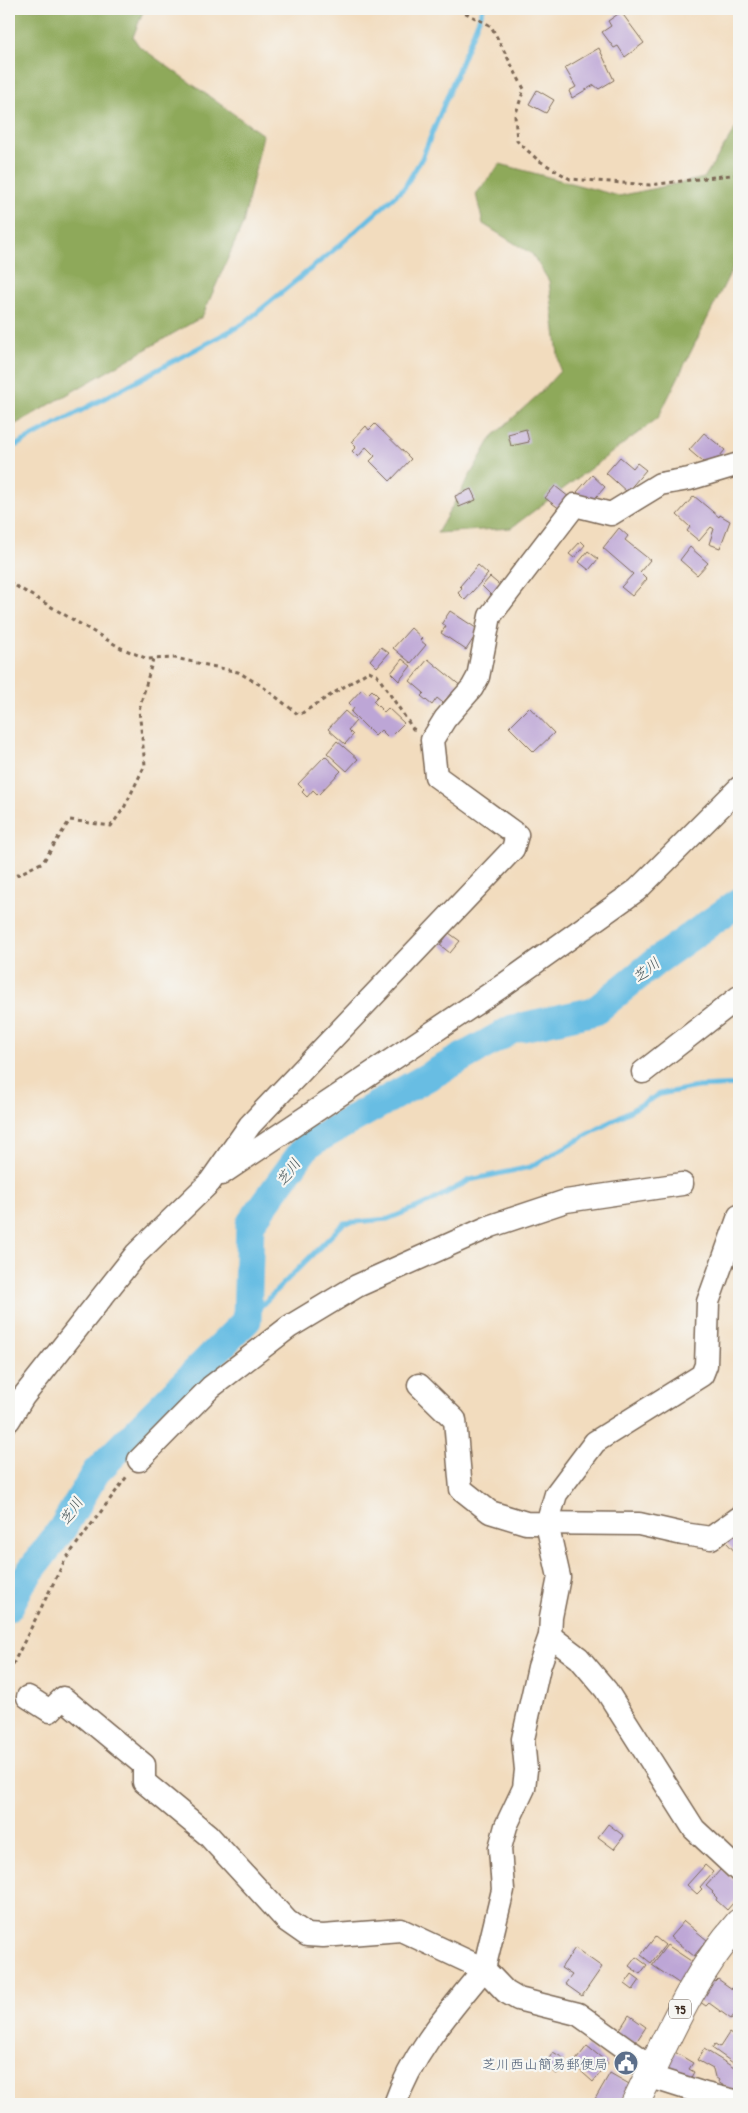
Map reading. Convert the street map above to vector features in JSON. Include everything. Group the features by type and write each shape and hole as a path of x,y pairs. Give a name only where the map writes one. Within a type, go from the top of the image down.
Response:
{"main road":[{"name":"75","path":"635,2104 699,1975 722,1942 739,1923"}],"street":[{"path":"210,1182 250,1124 513,849 517,836 436,776 432,740 445,719 472,688 478,677 490,616 575,505 611,514 660,484 689,479 739,464"},
{"path":"9,1420 23,1397 136,1254 210,1182 561,945 637,890 739,788"},
{"path":"643,1072 739,997"},
{"path":"139,1460 211,1387 289,1327 357,1286 491,1226 566,1201 682,1184"},
{"path":"395,2104 400,2089 427,2039 484,1969 503,1890 500,1848 506,1826 524,1788 526,1770 523,1739 539,1667 550,1636 551,1617 560,1578 547,1524 556,1494 595,1442 702,1375 706,1365 708,1302 739,1216"},
{"path":"419,1385 455,1420 461,1489 490,1512 526,1523 639,1524 711,1538 739,1518"},
{"path":"550,1636 579,1658 606,1690 694,1829 739,1871"},
{"path":"28,1697 50,1711 63,1698 144,1765 144,1782 208,1835 287,1921 307,1935 323,1936 401,1930 484,1969 512,1996 518,1999 578,2014 650,2072 705,2094 739,2102"}],"path":[{"path":"458,9 491,26 524,89 515,116 517,141 538,160 554,170 570,179 650,185 739,174"},
{"path":"9,582 121,648 148,659 175,658 238,672 262,686 298,715 370,671 376,675 413,729 435,734"},
{"path":"9,879 43,862 70,820 111,826 124,808 145,764 139,710 153,659"},
{"path":"9,1672 65,1560 139,1460"}],"green space":[{"path":"9,9 144,9 133,37 139,46 263,135 243,224 202,317 9,428"},
{"path":"739,123 739,258 658,418 511,528 437,533 492,437 539,394 560,371 549,281 532,254 483,224 476,194 500,164 619,196 704,178"}],"building":[{"path":"621,12 644,43 625,57 618,46 614,48 602,32 611,26 608,21"},
{"path":"599,48 614,80 599,89 594,85 572,98 569,91 576,87 565,68"},
{"path":"537,90 554,100 546,113 529,104"},
{"path":"375,424 411,459 390,481 370,461 375,456 366,447 358,457 352,451 356,447 351,442 366,426 369,430"},
{"path":"526,429 529,442 511,446 508,434"},
{"path":"704,433 725,450 710,468 689,450"},
{"path":"620,457 633,468 637,463 646,470 627,492 606,473"},
{"path":"592,475 605,487 590,504 577,492"},
{"path":"555,486 569,497 560,509 545,498"},
{"path":"471,489 476,500 459,507 455,496"},
{"path":"694,496 719,517 720,515 730,521 720,548 709,544 714,529 711,527 699,541 687,531 690,527 677,515"},
{"path":"619,528 628,536 625,540 650,560 640,572 647,579 632,596 621,587 633,574 603,548"},
{"path":"581,541 585,545 574,558 569,554"},
{"path":"690,547 708,563 697,575 680,560"},
{"path":"588,551 598,559 589,570 579,562"},
{"path":"478,565 488,574 465,600 458,593 462,588 460,586"},
{"path":"490,577 503,588 494,598 482,586"},
{"path":"450,611 479,630 466,650 441,633 446,626 442,623"},
{"path":"411,628 422,638 420,640 426,645 411,663 393,648"},
{"path":"381,647 389,653 377,667 370,660"},
{"path":"402,659 411,666 399,681 391,673"},
{"path":"428,659 462,687 454,696 451,693 443,703 437,698 432,705 421,696 424,693 410,681"},
{"path":"362,689 368,694 372,690 378,696 373,701 384,712 388,708 404,723 389,738 381,730 375,736 351,712 354,708 349,703"},
{"path":"529,707 554,733 534,752 509,727"},
{"path":"345,711 356,721 348,730 353,735 345,744 328,729"},
{"path":"337,741 358,759 347,771 327,753"},
{"path":"325,756 341,771 318,795 313,790 307,797 302,792 304,790 298,784"},
{"path":"449,933 460,941 450,953 440,945"},
{"path":"739,1528 739,1556 726,1542"},
{"path":"608,1824 624,1836 614,1849 598,1837"},
{"path":"705,1865 713,1872 700,1887 702,1889 697,1894 687,1885"},
{"path":"721,1869 739,1885 739,1896 727,1910 716,1900 717,1898 713,1892 706,1886"},
{"path":"684,1921 707,1940 694,1956 670,1937"},
{"path":"655,1937 665,1945 651,1963 641,1955"},
{"path":"667,1945 694,1963 680,1984 652,1965"},
{"path":"575,1948 602,1967 582,1996 565,1984 572,1975 561,1968"},
{"path":"636,1957 647,1965 640,1974 629,1966"},
{"path":"632,1974 640,1980 633,1990 625,1984"},
{"path":"718,1979 732,1989 735,1985 739,1989 739,2019 734,2015 731,2019 709,2003 706,2006 697,2000 712,1980 715,1982"},
{"path":"629,2015 646,2027 634,2045 617,2034"},
{"path":"729,2033 739,2040 739,2054 733,2063 712,2048 715,2044 720,2047"},
{"path":"587,2046 608,2063 593,2082 573,2064"},
{"path":"704,2049 739,2071 738,2095 718,2082 719,2080 715,2077 713,2069 697,2060"},
{"path":"673,2051 693,2063 689,2069 694,2072 689,2081 685,2081 663,2068"},
{"path":"553,2052 565,2059 557,2074 544,2067"},
{"path":"610,2073 631,2085 620,2104 605,2104 595,2099"}],"waterway":[{"path":"9,449 243,324 341,244 404,188 422,158 483,9"},
{"name":"芝川","path":"9,1607 22,1582 62,1529 96,1472 247,1320 250,1224 308,1144 513,1029 595,1011 655,962 739,902"},
{"path":"247,1320 344,1223 388,1219 430,1202 470,1180 530,1167 660,1094 697,1087 739,1085"}],"place":[{"name":"芝川西山簡易郵便局","path":"626,2063"}]}
